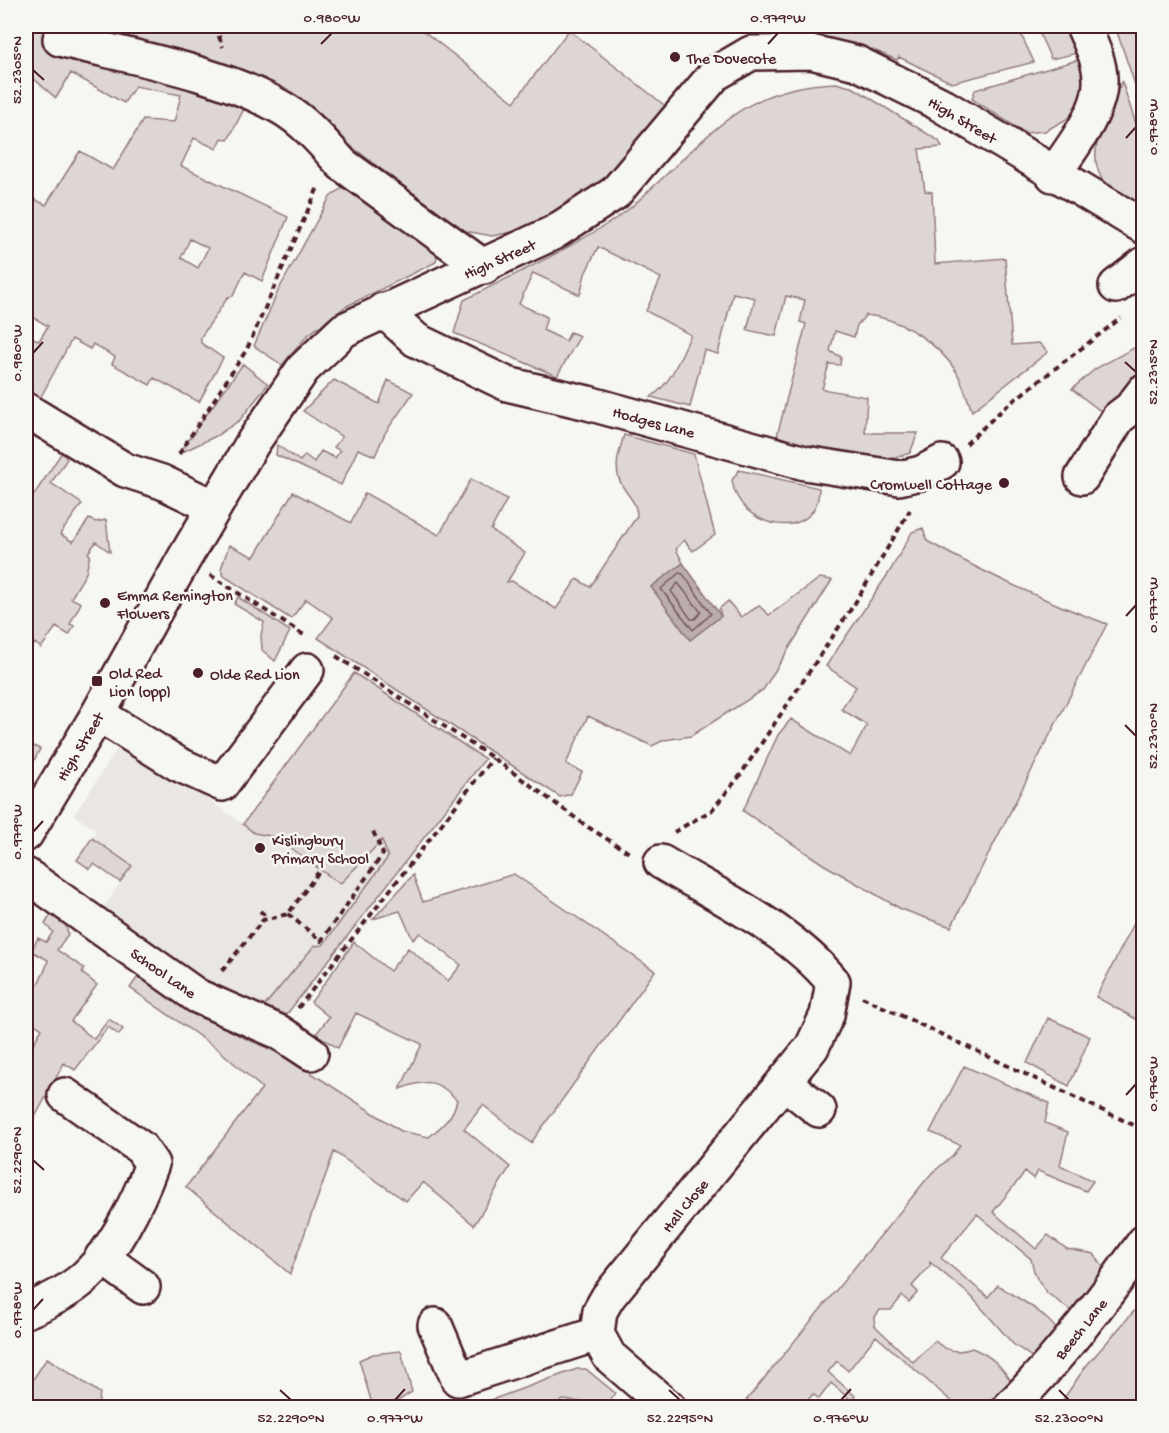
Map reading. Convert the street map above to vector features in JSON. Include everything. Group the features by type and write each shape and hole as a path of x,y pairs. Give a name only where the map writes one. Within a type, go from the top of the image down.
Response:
{"street":[{"path":"1053,175 1086,125 1097,97 1100,79 1094,52 1083,26"},
{"path":"60,39 215,80 282,108 313,132 342,164 484,267"},
{"name":"High Street","path":"26,834 98,714 214,507 252,444 303,369 344,330 553,233 615,193 747,39 857,63 938,103 1053,175 1143,227"},
{"path":"1123,299 1143,264"},
{"name":"Hodges Lane","path":"383,310 416,340 507,384 588,403 805,462 899,478 921,473 942,462"},
{"path":"1082,477 1118,418 1131,408 1143,391"},
{"path":"26,410 125,471 162,482 214,507"},
{"path":"98,714 178,764 222,784 315,653"},
{"path":"661,862 791,941 814,959 833,982"},
{"name":"School Lane","path":"26,875 201,997 279,1032 311,1053"},
{"name":"Hall Close","path":"597,1334 600,1311 608,1297 785,1083 812,1047 828,1015 833,982"},
{"path":"785,1083 819,1110"},
{"path":"26,1311 79,1282 102,1257 140,1197 152,1164 141,1148 65,1095"},
{"name":"Beech Lane","path":"1009,1407 1036,1381 1103,1300 1143,1242"},
{"path":"102,1257 143,1287"},
{"path":"435,1325 458,1379 597,1334 609,1356 669,1407"}],"path":[{"path":"178,454 247,349 283,263 334,155"},
{"path":"942,462 954,454 1123,299"},
{"path":"184,559 315,653 493,758 626,852 661,862 662,838 711,810 739,777 855,603 912,505"},
{"path":"279,1032 493,758"},
{"path":"288,914 321,941 383,854 372,829"},
{"path":"201,997 263,920 288,914 320,870"},
{"path":"260,911 268,919"},
{"path":"833,982 1143,1130"}],"shaded area":[{"path":"32,26 417,26 514,102 569,30 668,108 608,182 528,229 492,236 460,230 334,133 283,123 249,105 243,111 228,140 222,138 217,149 194,138 181,166 288,217 262,281 245,272 233,296 228,297 201,337 201,343 223,358 199,402 154,378 150,385 112,364 115,357 93,344 90,349 72,339 37,404 26,396 26,334 39,341 48,326 26,313 26,204 30,197 46,205 80,151 113,170 143,120 174,122 181,95 135,86 124,103 71,73 56,98 26,72 26,37","holes":["190,239 208,248 198,268 181,258"]},
{"path":"792,26 1017,26 1034,62 952,83 899,57 897,60 859,44 856,50"},
{"path":"1036,26 1066,26 1078,53 1051,59"},
{"path":"1115,26 1143,26 1143,108"},
{"path":"1081,59 1088,82 1076,114 1045,131 1025,133 972,99 975,90"},
{"path":"1122,82 1143,145 1143,205 1110,189 1099,174 1096,161 1099,134"},
{"path":"836,83 854,88 939,141 942,147 919,149 925,191 932,192 935,264 1005,258 1012,345 1039,343 1048,352 972,411 956,371 939,350 917,333 892,321 866,315 857,325 854,337 835,331 830,351 841,357 840,365 829,364 822,389 867,397 865,433 918,433 910,453 876,459 843,456 777,436 806,324 800,322 805,300 786,296 776,336 747,330 755,298 733,293 718,354 704,350 690,407 651,397 670,377 691,335 646,311 661,278 598,247 585,274 580,295 533,273 519,304 547,317 543,330 566,341 570,332 580,336 557,376 454,333 464,300 564,249 621,215 696,146 735,114 779,92 805,86"},
{"path":"342,188 368,200 406,225 437,256 436,262 345,307 308,335 282,365 254,346 278,291 330,197"},
{"path":"1143,343 1143,380 1103,413 1072,389 1095,369"},
{"path":"243,364 268,384 240,420 216,436 178,454"},
{"path":"334,380 379,404 388,380 413,393 385,433 375,456 358,449 341,485 276,455 277,445 300,461 305,455 314,462 321,451 335,458 340,451 334,447 342,437 303,411"},
{"path":"624,435 694,454 715,535 693,551 684,540 676,549 683,563 651,587 690,640 721,616 719,609 728,601 741,617 759,606 769,615 820,578 832,580 763,690 691,736 664,740 652,746 588,716 566,764 582,772 571,794 560,797 318,638 333,618 306,599 291,619 224,576 221,569 229,545 254,557 293,492 351,523 365,493 439,535 471,479 507,499 491,530 525,553 507,582 512,581 556,609 577,579 590,587 637,516 634,504 620,481 617,468"},
{"path":"62,452 67,459 51,483 82,504 60,534 73,542 89,519 96,522 106,520 110,552 96,542 88,553 90,555 86,573 71,598 81,603 70,624 74,626 69,635 56,627 41,648 35,643 26,655 26,507"},
{"path":"739,470 819,488 816,506 806,518 793,524 778,524 762,520 748,511 737,497 732,480"},
{"path":"923,528 927,541 971,565 1107,624 951,927 901,909 823,864 743,811 778,735 791,719 850,756 867,725 841,709 856,687 826,666 890,571 912,532"},
{"path":"238,597 290,631 275,661 262,650 261,635 264,622 234,604"},
{"name":"Kislingbury Primary School","path":"354,673 406,857 283,1019 202,988 103,908 132,866 92,838 96,830 74,815 119,746 173,775 243,824"},
{"path":"354,673 485,759 283,1019 261,1010 314,946 323,945 388,857 382,840 340,884 276,837 254,833 243,824"},
{"path":"26,742 40,749 26,776"},
{"path":"92,838 132,866 120,882 94,864 90,869 77,860"},
{"path":"514,874 655,971 531,1143 483,1105 464,1129 510,1167 474,1225 423,1182 406,1201 334,1152 290,1274 186,1187 262,1088 219,1050 130,988 137,978 146,978 165,985 238,1035 285,1056 401,1131 429,1137 450,1117 457,1100 443,1088 431,1083 400,1089 422,1044 356,1013 338,1048 316,1034 329,1017 311,1002 354,942 390,971 408,948 448,981 461,965 420,933 413,940 400,911 373,919 413,875 423,902"},
{"path":"1143,906 1143,1023 1096,997"},
{"path":"52,913 65,920 68,934 57,950 84,968 82,973 97,985 71,1021 94,1039 109,1019 123,1029 119,1035 108,1027 75,1070 64,1063 26,1134 26,1047 30,1049 42,1029 26,1018 27,1009 48,960 31,951 38,938 46,942 53,932 45,924"},
{"path":"1048,1018 1090,1037 1069,1086 1027,1063"},
{"path":"964,1066 1049,1103 1045,1123 1068,1132 1060,1165 1093,1181 1086,1191 1038,1171 1034,1179 1025,1172 993,1212 1036,1249 1048,1235 1067,1249 1094,1254 1107,1273 1078,1311 1071,1311 1046,1292 1035,1275 1031,1259 977,1214 941,1258 988,1297 998,1285 1037,1310 1051,1323 1058,1331 1035,1359 1013,1344 971,1296 930,1262 930,1266 912,1286 918,1292 909,1302 902,1296 891,1310 880,1310 874,1318 875,1326 913,1362 935,1341 952,1350 962,1351 972,1348 991,1358 1013,1384 990,1407 958,1407 876,1336 848,1371 837,1361 828,1372 855,1396 852,1401 831,1383 819,1399 813,1394 802,1407 740,1408 930,1175 953,1155 960,1145 930,1132"},
{"path":"1143,1301 1143,1407 1058,1407 1086,1366"},
{"path":"401,1351 412,1392 393,1404 373,1407 359,1360 373,1354"},
{"path":"47,1358 100,1393 98,1407 26,1407 26,1390"},
{"path":"577,1369 586,1369 615,1393 607,1405 563,1400 553,1407 490,1407 491,1400"}],"water":[{"path":"683,563 721,616 690,640 651,587"}],"place":[{"name":"The Dovecote","path":"675,57"},
{"name":"Cromwell Cottage","path":"1004,483"},
{"name":"Emma Remington Flowers","path":"105,603"},
{"name":"Olde Red Lion","path":"198,673"},
{"name":"Old Red Lion (opp)","path":"97,681"},
{"name":"Kislingbury Primary School","path":"260,848"}]}
